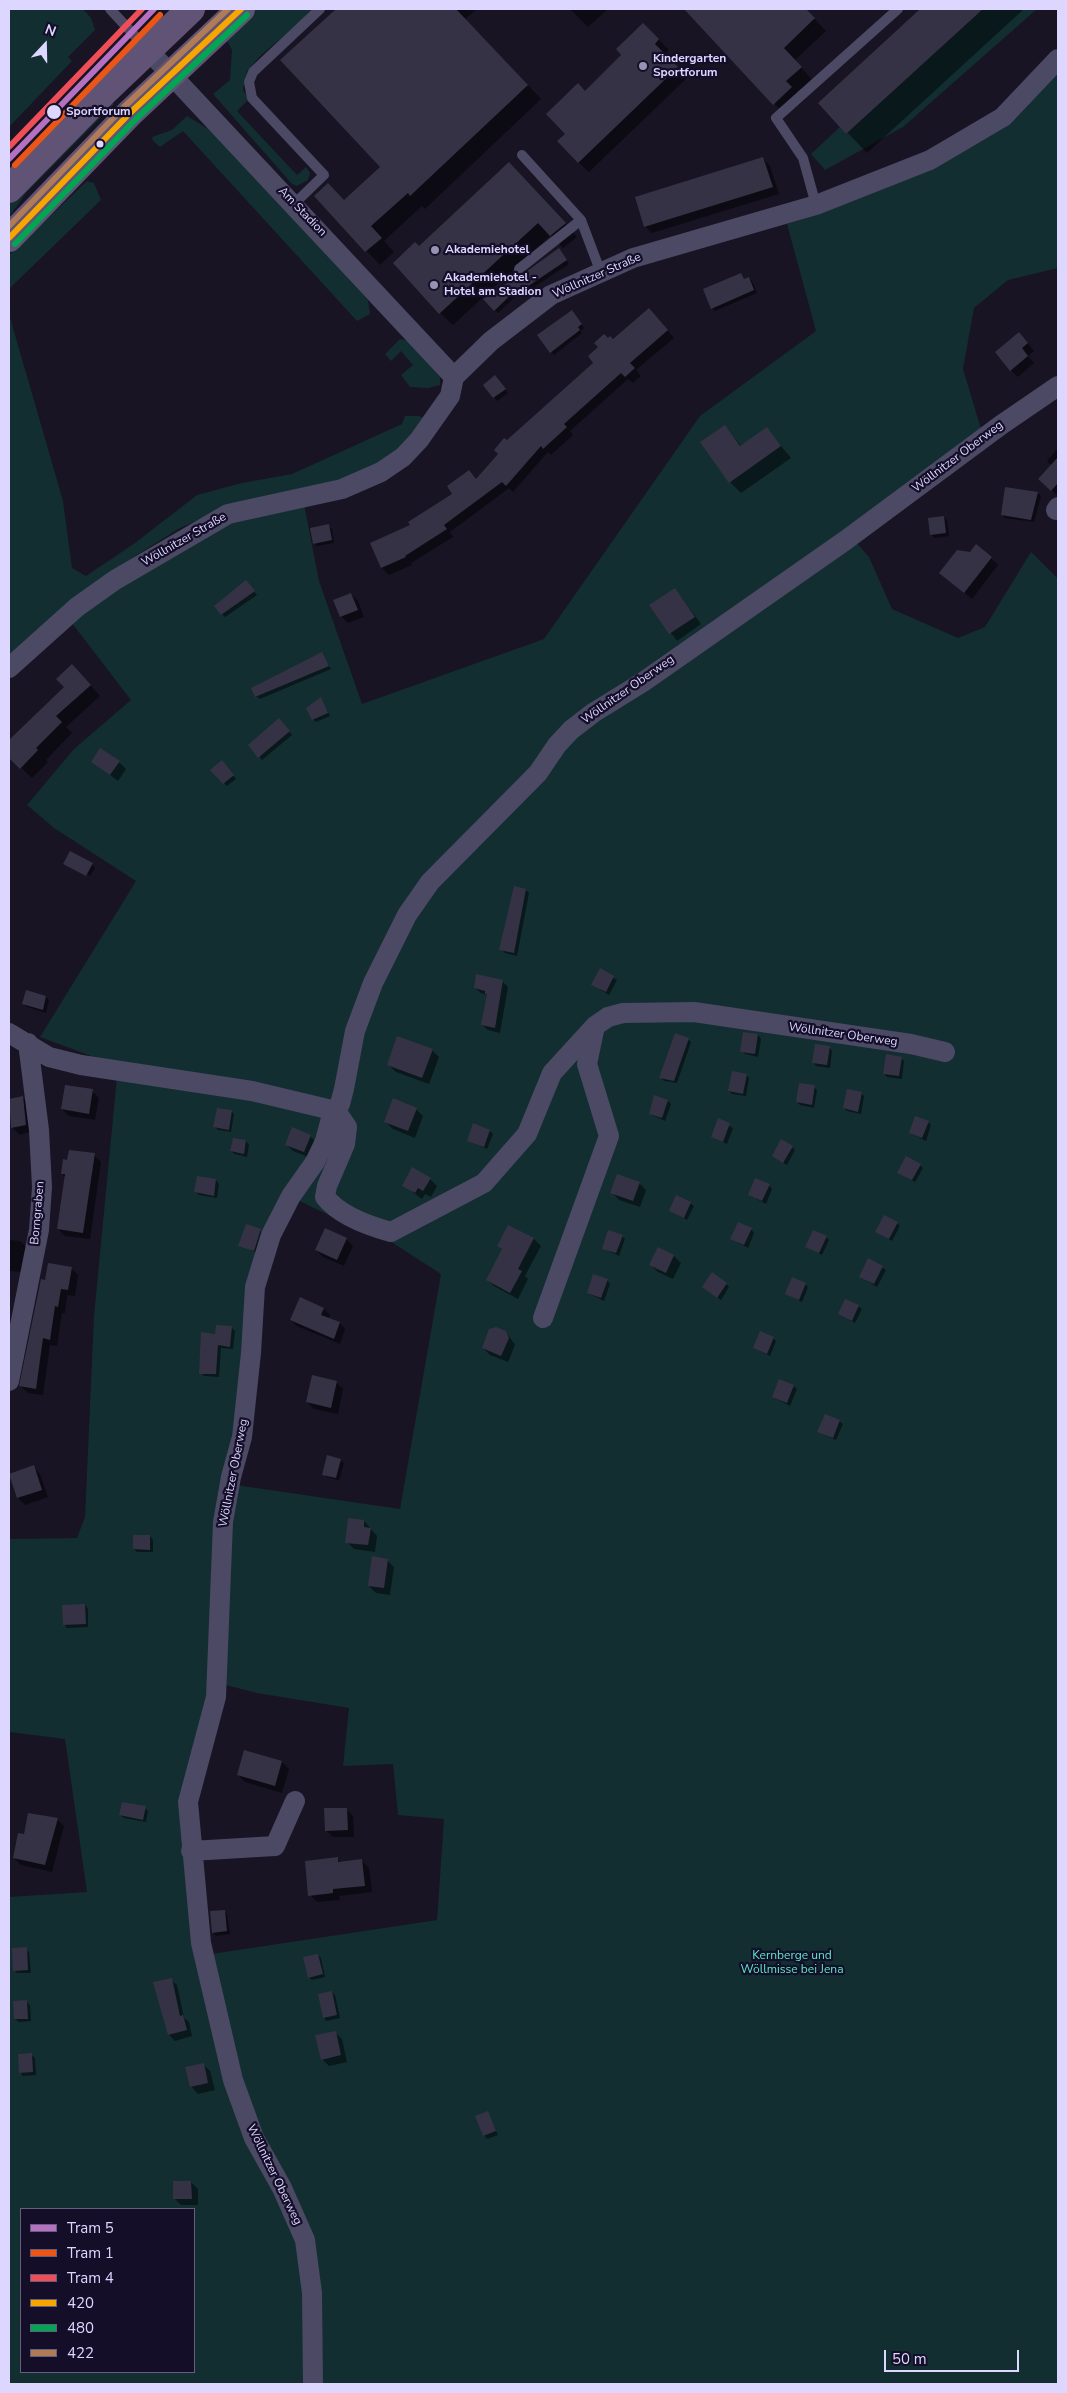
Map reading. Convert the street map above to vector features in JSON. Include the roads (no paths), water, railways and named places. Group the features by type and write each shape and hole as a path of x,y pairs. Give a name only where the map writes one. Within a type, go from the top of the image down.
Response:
{"main road":[{"path":"9,189 191,9"},
{"path":"9,238 170,74 241,9"}],"street":[{"name":"Am Stadion","path":"148,50 454,377"},
{"name":"Wöllnitzer Straße","path":"9,668 77,607 115,580 228,514 342,489 381,472 403,456 419,440 450,396 454,377 491,341 551,295 633,258 816,205 930,160 1003,117 1058,59"},
{"name":"Wöllnitzer Oberweg","path":"313,2384 312,2293 305,2240 282,2188 254,2138 233,2080 201,1943 191,1851 188,1802 216,1697 223,1522 231,1477 242,1437 251,1353 255,1287 271,1235 291,1196 315,1162 344,1089 355,1032 374,983 407,915 430,882 538,773 556,746 571,730 846,540 1001,425 1058,386"},
{"name":"Wöllnitzer Oberweg","path":"336,1111 347,1127 345,1144 325,1197 332,1205 369,1226 391,1232 484,1183 527,1134 552,1073 595,1026 608,1017 623,1013 694,1012 910,1044 945,1052"},
{"path":"543,1318 609,1136 587,1064 595,1026"},
{"path":"9,1033 49,1057 81,1065 252,1091 336,1111"},
{"name":"Borngraben","path":"9,1381 39,1230 42,1187 39,1130 28,1043"},
{"path":"191,1851 275,1846 295,1801"}],"lane":[{"path":"110,9 148,50"},
{"path":"294,204 324,175 252,98 249,82 253,72 320,9"},
{"path":"816,205 803,158 776,118 898,9"},
{"path":"522,156 581,220 601,273"},
{"path":"519,269 581,220"}],"tram line":[{"name":"4","path":"9,147 142,9"},
{"name":"5","path":"9,159 154,9"},
{"name":"1","path":"15,165 160,15"}],"place":[{"name":"Kindergarten Sportforum","path":"643,66"},
{"name":"Sportforum","path":"54,112"},
{"name":"Akademiehotel","path":"435,250"},
{"name":"Akademiehotel - Hotel am Stadion","path":"434,285"}],"park label":[{"name":"Kernberge und Wöllmisse bei Jena","path":"792,1963"}]}
